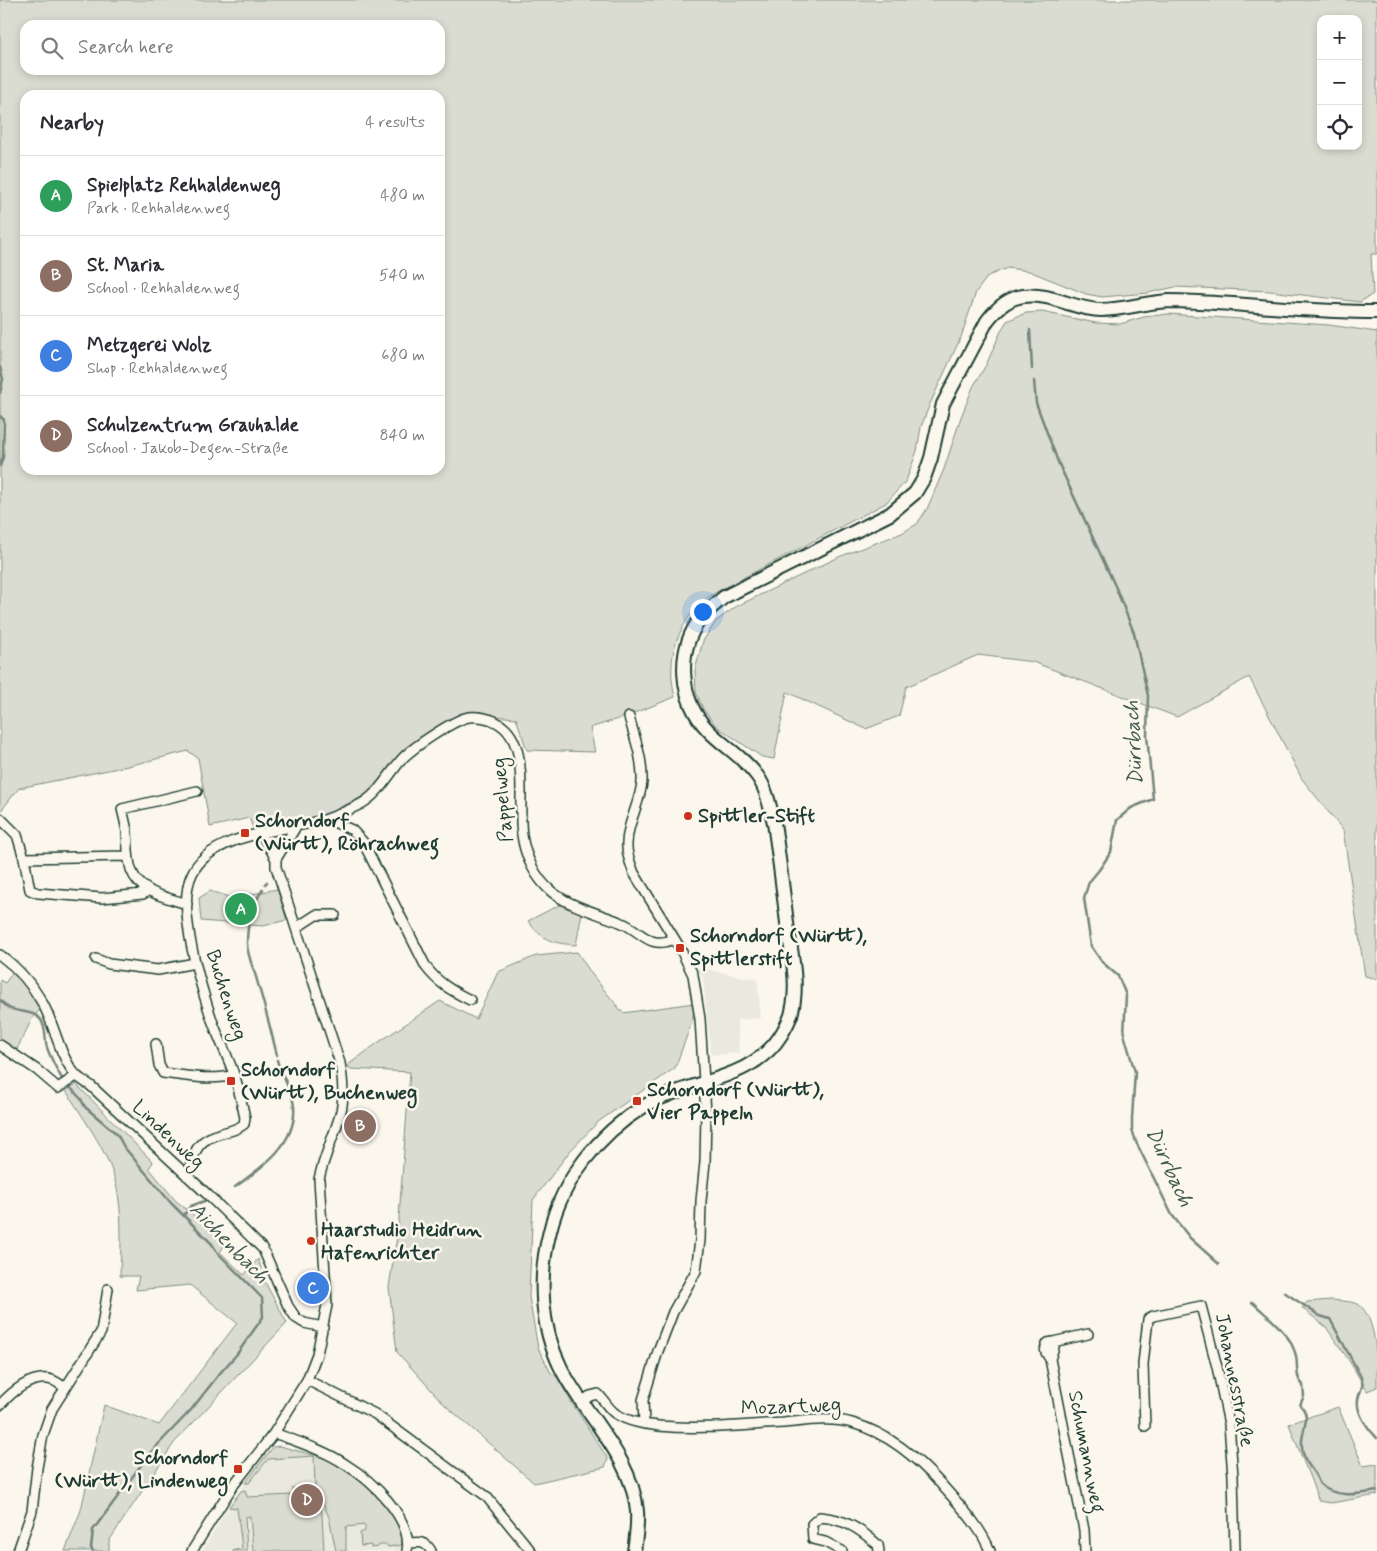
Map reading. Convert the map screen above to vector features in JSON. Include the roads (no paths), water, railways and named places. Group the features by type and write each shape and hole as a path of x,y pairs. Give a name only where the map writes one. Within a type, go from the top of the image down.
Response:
{"main road":[{"path":"634,1551 637,1512 633,1492 622,1464 561,1369 549,1335 544,1304 543,1274 550,1230 564,1193 578,1169 594,1148 608,1134 643,1107 675,1092 744,1068 769,1050 784,1030 792,1012 795,984 774,823 768,797 757,776 706,729 693,710 686,693 684,670 686,650 693,631 702,616 724,597 890,514 915,493 924,478 931,458 943,404 987,321 996,309 1009,300 1023,296 1039,296 1082,308 1100,310 1116,310 1167,302 1199,302 1345,312 1377,312"}],"street":[{"name":"Pappelweg","path":"261,833 327,819 361,804 372,796 404,757 455,722 468,717 481,717 494,721 512,734 520,761 523,840 528,858 540,880 562,899 626,924 654,943 667,942 674,939"},
{"path":"628,717 641,761 642,772 641,790 626,846 634,873 674,939 693,975 700,1020 706,1113 705,1162 696,1271 674,1312 658,1351 643,1400 644,1424"},
{"path":"187,904 149,890 136,880 127,856 127,833 122,809 197,791"},
{"path":"0,818 17,835 24,858 30,890 38,893 102,898 143,894 149,890"},
{"path":"327,819 352,830 363,842 426,967 435,979 470,1000"},
{"path":"276,859 297,825"},
{"path":"192,1551 232,1487 274,1433 306,1380 317,1354 327,1305 319,1178 323,1159 341,1114 343,1087 340,1063 281,883 276,859 261,833"},
{"name":"Buchenweg","path":"187,1176 196,1150 202,1141 209,1136 239,1128 244,1124 245,1118 234,1075 212,1019 195,963 187,904 191,875 198,863 212,852 246,836 261,833"},
{"path":"24,858 127,856"},
{"path":"296,928 316,915 335,915"},
{"name":"Lindenweg","path":"0,955 22,974 35,990 43,1004 69,1065 76,1076 91,1086 263,1249 288,1306 296,1318 304,1323 323,1327"},
{"path":"96,959 109,964 158,970 195,963"},
{"path":"156,1044 159,1065 163,1073 209,1077 234,1075"},
{"path":"0,1045 37,1070 58,1088 76,1076"},
{"path":"18,1551 32,1510 43,1434 52,1409 101,1332 108,1289"},
{"name":"Johannesstraße","path":"1145,1426 1144,1321 1153,1316 1201,1306 1218,1367 1229,1424 1233,1476 1235,1551"},
{"name":"Schumannweg","path":"1085,1551 1084,1530 1050,1360 1054,1347 1053,1342 1088,1334"},
{"path":"0,1405 23,1385 38,1380 51,1380 65,1388"},
{"path":"306,1380 375,1414 486,1496 530,1551"},
{"name":"Mozartweg","path":"581,1402 590,1396 598,1394 614,1413 627,1420 672,1427 712,1428 824,1420 850,1422 877,1431 897,1444 928,1469 973,1521 985,1537 990,1551"},
{"path":"274,1433 345,1463 371,1484 394,1508 404,1525 408,1547 423,1542 428,1545 431,1551"},
{"path":"842,1551 825,1542 813,1539 812,1524 820,1517 834,1518 860,1529 878,1544 879,1551"}],"waterway":[{"name":"Dürrbach","path":"1030,330 1032,369"},
{"path":"0,367 3,379 0,393"},
{"name":"Dürrbach","path":"1034,381 1036,403 1058,462 1116,588 1134,633 1148,696 1147,735 1153,799 1131,808 1117,820 1111,852 1089,882 1084,898 1091,946 1102,962 1118,976 1126,995 1124,1034 1135,1072 1132,1129 1136,1142 1172,1215 1190,1238 1219,1264"},
{"path":"0,416 4,420 3,457 0,466"},
{"path":"263,889 251,914 247,948 277,1055"},
{"name":"Aichenbach","path":"0,1000 13,1010 30,1013 41,1020 45,1029 48,1051 64,1081"},
{"path":"235,1187 266,1163 284,1144 290,1132 293,1120 293,1101 277,1060"},
{"name":"Aichenbach","path":"68,1085 81,1099 85,1107 117,1134 124,1147 171,1203 262,1298 263,1317 237,1354 191,1410 150,1453 93,1530 91,1548 93,1551"},
{"path":"184,1215 191,1206 207,1200"},
{"path":"1284,1292 1320,1316 1330,1319 1361,1377 1362,1386 1358,1400 1359,1410 1377,1438"},
{"name":"Dürrbach","path":"1252,1302 1282,1330 1294,1350 1298,1375 1303,1385 1304,1396 1300,1405 1304,1409 1306,1418 1302,1437 1302,1451 1320,1484 1326,1489 1340,1494 1377,1491"}],"place":[{"name":"Spittler-Stift","path":"688,816"},
{"name":"Schorndorf (Württ), Röhrachweg","path":"245,833"},
{"name":"Spielplatz Rehhaldenweg","path":"241,909"},
{"name":"Schorndorf (Württ), Spittlerstift","path":"680,948"},
{"name":"Schorndorf (Württ), Buchenweg","path":"231,1081"},
{"name":"Schorndorf (Württ), Vier Pappeln","path":"637,1101"},
{"name":"St. Maria","path":"360,1126"},
{"name":"Haarstudio Heidrun Hafenrichter","path":"311,1241"},
{"name":"Metzgerei Wolz","path":"313,1288"},
{"name":"Schorndorf (Württ), Lindenweg","path":"238,1469"},
{"name":"Schulzentrum Grauhalde","path":"307,1500"}]}
